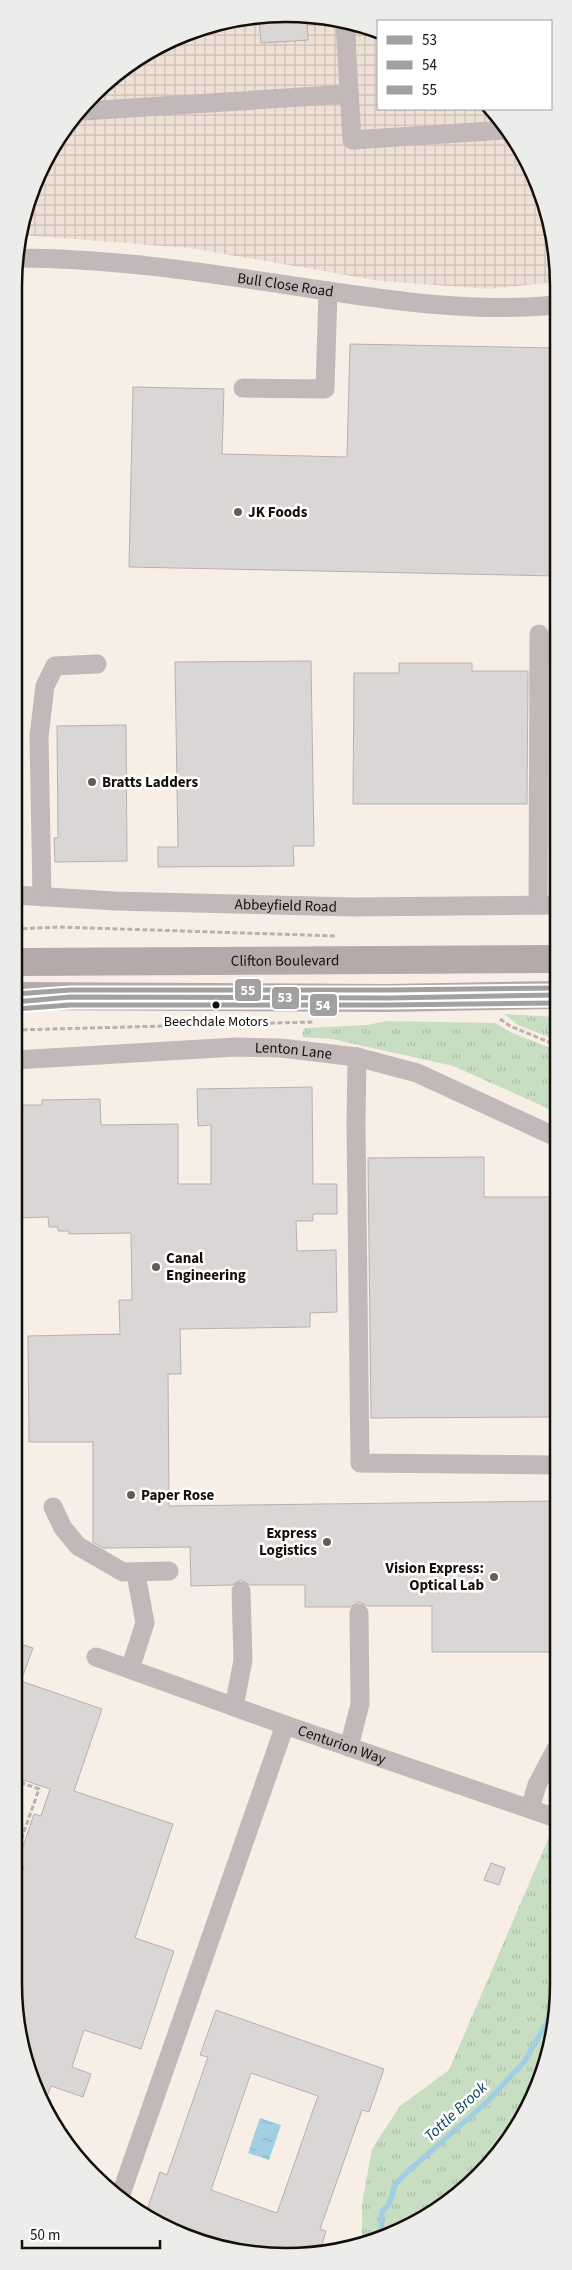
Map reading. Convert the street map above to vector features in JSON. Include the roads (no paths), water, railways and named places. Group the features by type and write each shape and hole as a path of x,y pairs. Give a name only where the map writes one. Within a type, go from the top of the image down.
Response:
{"highway":[{"path":"22,958 71,961"},
{"name":"Clifton Boulevard","path":"22,962 550,958"},
{"path":"22,996 389,998 498,1005 550,1001"},
{"path":"498,1005 550,996"},
{"path":"22,1001 70,997"}],"street":[{"path":"345,29 352,140 498,130"},
{"path":"89,111 349,94"},
{"name":"Bull Close Road","path":"24,258 128,263 446,306 520,309 550,306"},
{"path":"243,388 325,389 328,291"},
{"path":"539,634 547,905"},
{"path":"42,897 39,736 45,686 55,666 97,664"},
{"name":"Abbeyfield Road","path":"22,896 352,907 547,905"},
{"name":"Lenton Lane","path":"22,1060 236,1047 281,1048 357,1057 417,1073 550,1134"},
{"path":"357,1057 360,1463 550,1465"},
{"path":"53,1507 63,1528 78,1546 123,1572 136,1574 169,1571"},
{"path":"130,1669 144,1630 136,1574"},
{"path":"234,1707 243,1660 241,1590"},
{"path":"349,1747 360,1704 359,1613"},
{"name":"Centurion Way","path":"96,1657 285,1725 550,1816"},
{"path":"122,2190 285,1725"},
{"path":"530,1809 537,1785 550,1760"}],"water":[{"path":"260,2118 281,2125 269,2160 248,2153"}],"waterway":[{"name":"Tottle Brook","path":"381,2230 382,2211 389,2205 395,2185 487,2102 525,2061 546,2024"}],"place":[{"name":"JK Foods","path":"238,512"},
{"name":"Bratts Ladders","path":"92,782"},
{"name":"Beechdale Motors","path":"216,1005"},
{"name":"Canal Engineering","path":"156,1267"},
{"name":"Paper Rose","path":"131,1495"},
{"name":"Express Logistics","path":"327,1542"},
{"name":"Vision Express: Optical Lab","path":"494,1577"}]}
